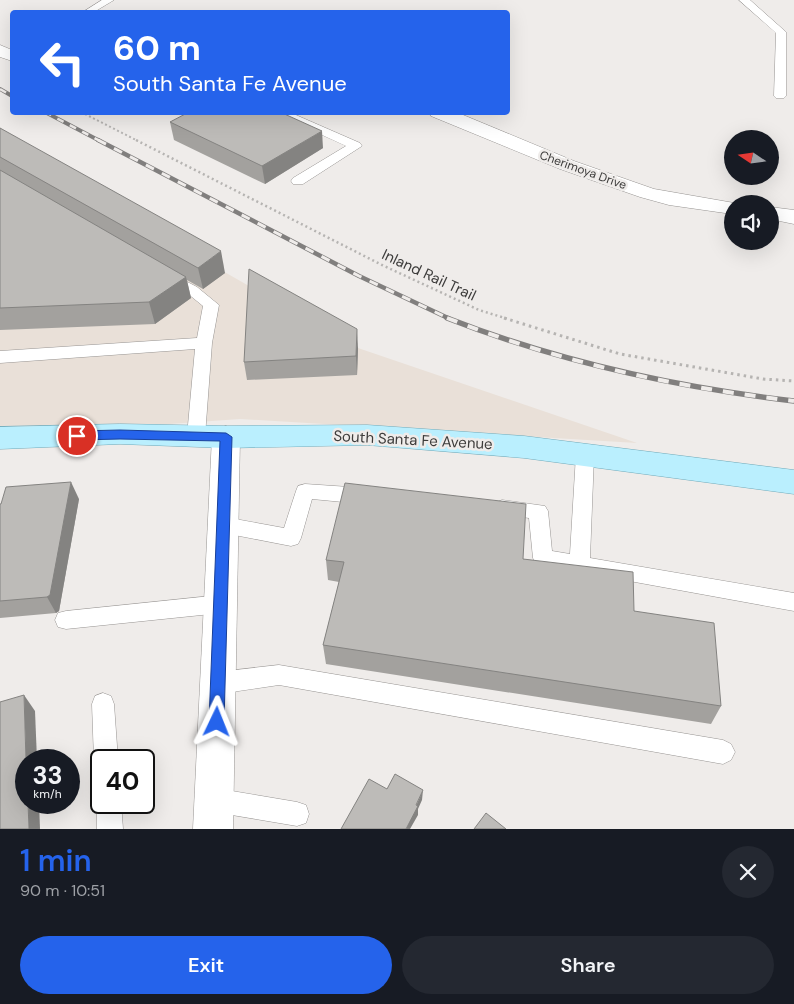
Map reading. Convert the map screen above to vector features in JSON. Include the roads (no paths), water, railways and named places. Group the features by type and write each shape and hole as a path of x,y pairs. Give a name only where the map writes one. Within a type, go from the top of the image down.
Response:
{"main road":[{"name":"South Santa Fe Avenue","path":"0,438 120,434 211,437 367,435 524,447 794,482"}],"street":[{"name":"Cherimoya Drive","path":"445,115 567,166 647,193 724,207"},
{"path":"779,214 794,217"},
{"path":"211,437 224,525 214,815"}],"lane":[{"path":"92,10 109,0"},
{"path":"744,0 781,32 780,96"},
{"path":"285,115 356,146 298,182"},
{"path":"158,271 192,290 211,305 204,343 211,437"},
{"path":"0,357 204,343"},
{"path":"580,564 585,455"},
{"path":"224,525 291,538 305,491 383,498"},
{"path":"480,506 538,511 543,558 794,602"},
{"path":"66,620 221,604"},
{"path":"218,683 279,675 723,752"},
{"path":"103,704 105,749"},
{"path":"109,814 110,829"},
{"path":"214,815 297,814"}],"railway":[{"path":"0,89 10,95"},
{"path":"51,115 100,141"},
{"path":"98,140 359,276 450,319"},
{"path":"447,318 532,348 618,371 705,388 794,401"}]}
